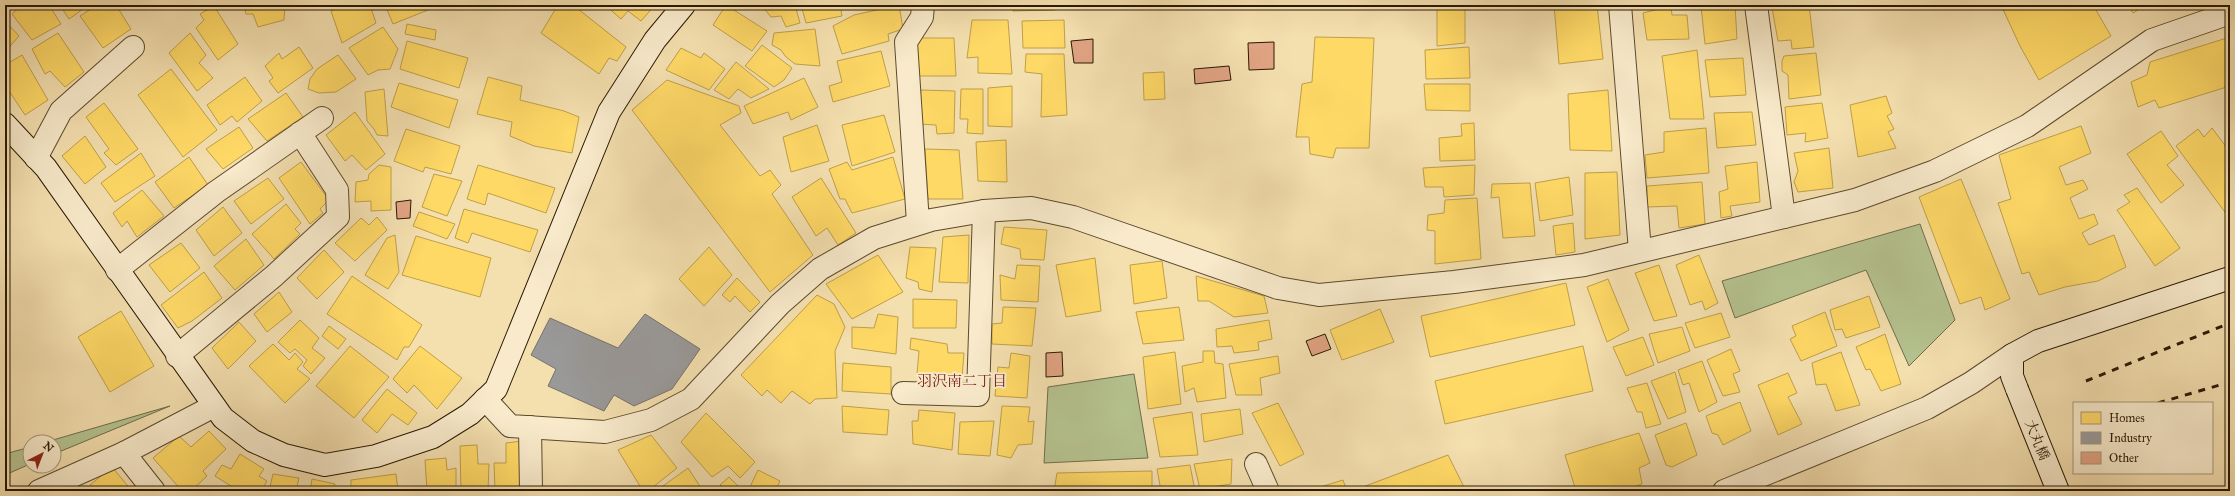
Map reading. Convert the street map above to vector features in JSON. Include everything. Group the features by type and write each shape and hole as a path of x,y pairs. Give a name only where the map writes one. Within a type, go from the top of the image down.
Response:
{"street":[{"path":"5,124 46,168 177,356 223,418 253,441 284,455 325,465 376,456 433,437 470,414 496,388 609,112 655,40 684,5"},
{"path":"918,224 906,42 922,17 923,5"},
{"path":"1620,5 1640,252"},
{"path":"1756,5 1784,217"},
{"path":"485,399 510,426 605,432 651,420 691,399 780,304 820,269 874,238 918,224 984,211 1031,208 1073,217 1278,288 1319,295 1454,282 1569,267 1640,252 1855,200 1935,171 2027,126 2152,40 2230,13"},
{"path":"36,158 61,111 134,47"},
{"path":"117,270 216,192 322,118"},
{"path":"177,356 274,276 338,217 337,190 300,133"},
{"path":"903,393 978,395 984,211"},
{"path":"1724,491 1927,408 1971,383 2012,355 2038,341 2230,278"},
{"name":"大丸橋","path":"2012,355 2012,376 2058,491"},
{"path":"39,491 124,453 214,406"},
{"path":"530,427 532,491"},
{"path":"124,453 154,491"},
{"path":"1256,464 1268,491"}],"green space":[{"path":"1920,224 1955,320 1909,366 1866,270 1735,318 1722,281"},
{"path":"1134,374 1148,458 1044,463 1048,387"},
{"path":"170,406 62,451 62,437"},
{"path":"22,449 22,468 5,475 5,454"}],"building: Homes":[{"path":"22,5 49,5 61,24 32,40 12,14"},
{"path":"60,5 89,5 69,19"},
{"path":"97,5 116,5 131,29 103,48 80,16"},
{"path":"244,5 285,5 284,20 258,27 253,14 246,14"},
{"path":"346,5 370,5 376,23 342,43 331,11"},
{"path":"385,5 426,5 428,10 393,24"},
{"path":"558,5 573,5 626,47 617,61 609,58 599,74 541,33"},
{"path":"605,5 655,5 641,21 628,11 621,19"},
{"path":"726,5 767,31 752,51 713,25"},
{"path":"761,5 795,5 800,23 786,27 781,16 771,17"},
{"path":"801,5 840,5 842,16 806,23"},
{"path":"899,5 903,29 888,34 889,41 842,54 833,26 854,15"},
{"path":"1013,5 1055,5 1055,10 1013,11"},
{"path":"1437,5 1465,5 1465,43 1437,46"},
{"path":"1554,5 1597,5 1603,59 1559,64"},
{"path":"1735,5 1737,39 1705,44 1701,6"},
{"path":"1792,5 1809,5 1814,47 1792,49 1791,40 1778,41 1772,8"},
{"path":"2001,5 2074,5 2075,8 2081,5 2093,5 2111,36 2039,80 2020,46"},
{"path":"2128,5 2146,5 2133,13"},
{"path":"214,6 238,44 218,60 196,28 204,20 200,14"},
{"path":"1671,6 1672,15 1687,15 1689,39 1647,40 1643,13"},
{"path":"972,20 1008,20 1012,74 978,73 978,57 967,58"},
{"path":"1064,20 1065,48 1023,48 1022,21"},
{"path":"5,21 19,36 5,52"},
{"path":"407,24 436,30 435,40 405,34"},
{"path":"383,27 398,49 390,69 378,70 368,75 349,48"},
{"path":"815,29 820,66 795,64 786,57 781,50 772,45 774,33"},
{"path":"58,33 84,72 65,87 50,71 45,74 32,49"},
{"path":"190,33 206,55 199,63 213,78 197,91 169,53"},
{"path":"1315,37 1374,38 1369,148 1336,148 1333,158 1310,154 1309,137 1296,137 1302,84 1312,82"},
{"path":"2230,37 2230,86 2159,108 2155,100 2138,107 2131,82 2147,75 2150,62"},
{"path":"916,38 954,38 956,76 917,76"},
{"path":"407,41 468,58 459,88 400,69"},
{"path":"762,45 792,68 784,80 774,87 745,66"},
{"path":"299,47 313,68 278,93 269,81 273,78 265,66 279,53 282,59"},
{"path":"1469,47 1470,78 1426,79 1425,50"},
{"path":"681,48 701,58 704,53 725,69 709,90 666,70"},
{"path":"1697,50 1704,119 1670,119 1662,56"},
{"path":"881,51 890,86 833,102 829,86 842,82 837,61"},
{"path":"1816,53 1821,95 1789,99 1788,75 1782,71 1782,61 1784,56"},
{"path":"1026,54 1064,54 1067,115 1041,117 1042,74 1025,72"},
{"path":"22,55 48,100 25,115 9,91 5,92 5,65"},
{"path":"338,55 356,79 336,92 319,93 308,89 310,79 317,69"},
{"path":"1743,58 1746,95 1710,97 1705,60"},
{"path":"736,62 769,89 751,98 738,89 729,99 714,90"},
{"path":"171,69 217,130 183,157 138,95"},
{"path":"1164,72 1165,99 1144,100 1143,73"},
{"path":"245,77 262,101 237,122 232,116 220,125 207,105"},
{"path":"488,77 522,86 520,100 564,111 579,117 572,153 534,146 510,136 512,122 477,114"},
{"path":"804,78 818,107 791,120 788,112 753,124 744,106"},
{"path":"667,80 739,106 741,113 720,125 760,176 770,170 781,185 772,194 813,255 770,292 632,110"},
{"path":"399,83 458,100 449,128 391,107"},
{"path":"1424,84 1470,84 1470,111 1426,110"},
{"path":"1012,86 1012,127 988,126 988,88"},
{"path":"384,89 388,136 377,135 367,121 365,92"},
{"path":"961,89 983,89 983,134 967,133 968,119 960,119"},
{"path":"921,90 955,91 954,133 937,134 936,125 917,124"},
{"path":"1608,90 1612,151 1570,150 1568,94"},
{"path":"286,93 303,117 267,141 248,119"},
{"path":"1886,96 1892,113 1887,116 1894,129 1888,132 1896,148 1858,157 1850,105"},
{"path":"104,103 138,149 116,165 104,153 109,149 86,117"},
{"path":"1822,103 1828,138 1805,142 1806,133 1787,135 1785,107"},
{"path":"355,112 385,154 366,170 352,155 345,161 326,135"},
{"path":"1752,112 1756,145 1717,148 1714,113"},
{"path":"884,115 895,152 852,166 842,125"},
{"path":"1474,123 1475,160 1440,161 1439,138 1462,136 1461,124"},
{"path":"817,125 829,161 791,172 783,137"},
{"path":"2081,126 2091,153 2059,167 2066,185 2083,180 2088,189 2070,198 2079,219 2094,214 2098,224 2082,233 2089,245 2114,235 2126,267 2098,281 2065,287 2039,295 2029,272 2022,274 1998,203 2011,199 1999,155"},
{"path":"239,127 253,148 223,169 206,149"},
{"path":"1706,128 1709,173 1647,178 1645,155 1664,152 1664,132"},
{"path":"2212,128 2230,152 2230,219 2176,146 2198,129 2204,137"},
{"path":"406,129 460,146 451,174 425,167 423,172 394,161"},
{"path":"2161,131 2178,156 2167,165 2184,185 2161,203 2127,154"},
{"path":"85,136 106,167 85,184 62,156"},
{"path":"1006,140 1007,182 978,181 976,142"},
{"path":"1829,148 1833,188 1798,192 1794,182 1798,171 1794,153"},
{"path":"925,149 959,150 963,199 928,199"},
{"path":"141,153 155,176 115,202 101,183"},
{"path":"189,157 208,185 174,208 155,182"},
{"path":"893,157 905,199 852,213 845,199 840,199 829,169 847,162 852,170"},
{"path":"301,162 329,200 320,209 323,213 310,224 279,178"},
{"path":"1757,162 1760,202 1730,206 1732,216 1721,218 1719,192 1728,189 1725,166"},
{"path":"379,165 391,167 391,210 371,211 371,201 355,202 356,182 368,180 369,174"},
{"path":"478,165 555,188 546,213 488,193 485,205 467,199"},
{"path":"1475,165 1474,195 1444,197 1443,187 1425,187 1423,168"},
{"path":"1617,172 1620,235 1585,239 1585,173"},
{"path":"434,174 462,181 447,216 422,207"},
{"path":"1569,177 1573,215 1540,221 1535,183"},
{"path":"268,178 284,199 251,224 234,201"},
{"path":"821,178 856,233 838,245 827,228 816,236 792,197"},
{"path":"1961,179 2010,299 1985,310 1981,297 1960,304 1919,197"},
{"path":"1702,182 1705,224 1679,228 1677,206 1647,207 1647,186"},
{"path":"1530,183 1535,236 1503,238 1499,197 1491,198 1492,184"},
{"path":"2137,188 2180,248 2155,266 2117,210 2130,202 2124,195"},
{"path":"142,190 164,216 137,237 127,221 122,227 113,213"},
{"path":"1477,198 1481,259 1435,264 1435,231 1427,230 1428,215 1444,213 1445,200"},
{"path":"286,204 301,223 295,229 300,234 274,259 252,234"},
{"path":"223,207 242,233 214,256 196,230"},
{"path":"464,209 538,230 530,252 472,233 468,243 455,238"},
{"path":"419,212 455,224 447,239 413,226"},
{"path":"377,217 387,230 355,261 335,243 361,218 369,225"},
{"path":"1573,223 1575,252 1556,255 1553,226"},
{"path":"1004,227 1047,230 1044,260 1021,259 1020,249 1001,244"},
{"path":"395,235 399,272 388,289 365,275 387,238"},
{"path":"969,235 968,283 939,282 943,237"},
{"path":"416,236 491,258 480,297 402,275"},
{"path":"246,239 264,265 235,290 214,266"},
{"path":"181,243 200,268 170,292 149,265"},
{"path":"709,247 732,275 704,306 679,279"},
{"path":"910,247 936,248 932,292 919,289 918,282 906,278"},
{"path":"324,250 344,272 317,299 297,278"},
{"path":"878,255 903,292 852,319 826,284"},
{"path":"1699,255 1718,303 1705,310 1702,301 1690,305 1676,265"},
{"path":"1095,258 1101,311 1066,317 1056,265"},
{"path":"1162,261 1167,298 1134,304 1130,265"},
{"path":"1017,265 1040,266 1038,302 1001,300 1000,275 1015,279"},
{"path":"1659,265 1677,316 1654,321 1635,273"},
{"path":"204,272 222,298 192,321 178,328 161,305"},
{"path":"352,276 422,325 409,347 404,347 397,360 327,314"},
{"path":"1196,276 1264,296 1268,313 1234,317 1209,301 1198,301"},
{"path":"737,278 760,302 750,312 735,296 730,302 722,295"},
{"path":"1608,279 1629,330 1607,342 1587,287"},
{"path":"1566,283 1575,325 1430,357 1421,316"},
{"path":"279,292 292,312 267,332 254,314"},
{"path":"817,295 834,304 845,327 835,351 837,398 815,399 810,404 792,391 781,403 767,390 762,396 741,375"},
{"path":"1869,296 1880,327 1846,338 1842,329 1835,330 1830,310"},
{"path":"913,299 957,300 956,328 913,328"},
{"path":"1003,307 1036,308 1032,346 992,344 992,324 1002,323"},
{"path":"1179,307 1184,340 1143,344 1136,312"},
{"path":"1380,309 1394,342 1342,360 1330,330"},
{"path":"121,311 154,366 110,392 78,337"},
{"path":"1825,312 1837,346 1801,361 1790,339 1796,336 1792,326"},
{"path":"1721,313 1730,337 1695,348 1685,323"},
{"path":"878,314 898,317 896,354 852,348 852,327 874,328"},
{"path":"300,320 319,338 312,348 325,358 311,374 303,366 307,360 295,349 290,353 278,342"},
{"path":"1269,320 1272,339 1258,342 1259,350 1234,353 1232,346 1217,347 1216,329"},
{"path":"239,322 256,341 228,369 212,348"},
{"path":"329,326 346,339 338,349 322,336"},
{"path":"1682,327 1690,351 1658,363 1649,334"},
{"path":"1885,334 1901,384 1881,391 1870,369 1866,370 1856,347"},
{"path":"1643,337 1654,365 1626,376 1613,347"},
{"path":"911,338 947,344 948,353 964,353 962,377 917,374 919,351 910,349"},
{"path":"273,344 289,360 295,353 303,362 297,369 310,379 285,403 249,366"},
{"path":"350,346 389,377 354,418 316,386"},
{"path":"420,346 462,378 437,409 414,385 407,393 393,379"},
{"path":"1583,346 1593,391 1445,424 1435,381"},
{"path":"1731,349 1740,371 1733,374 1740,392 1723,396 1707,360"},
{"path":"1203,351 1214,351 1215,363 1223,364 1226,398 1197,402 1194,388 1185,392 1182,366 1203,362"},
{"path":"1175,352 1181,404 1148,409 1143,357"},
{"path":"1841,352 1860,405 1836,411 1826,384 1816,385 1812,363"},
{"path":"1011,353 1030,356 1027,398 995,396 998,367 1009,368"},
{"path":"1278,356 1280,373 1260,378 1262,395 1236,395 1229,364"},
{"path":"1702,361 1717,402 1699,412 1689,383 1683,385 1678,370"},
{"path":"843,363 891,367 891,394 842,391"},
{"path":"1675,372 1686,412 1668,419 1651,381"},
{"path":"1788,373 1797,393 1788,397 1802,424 1778,435 1758,385"},
{"path":"1647,383 1661,424 1646,428 1642,412 1637,412 1627,388"},
{"path":"387,389 417,413 408,425 392,414 377,433 362,420"},
{"path":"1740,402 1751,431 1723,445 1718,435 1712,433 1706,416"},
{"path":"1278,403 1304,454 1280,466 1252,413"},
{"path":"842,406 889,410 887,435 843,432"},
{"path":"1002,406 1030,407 1028,422 1034,421 1032,444 1018,445 1011,458 997,455"},
{"path":"1240,409 1243,434 1204,442 1201,414"},
{"path":"919,410 955,413 952,450 913,444 912,421 918,421"},
{"path":"1192,412 1198,455 1160,457 1153,418"},
{"path":"706,413 755,462 740,478 728,466 712,477 681,442"},
{"path":"994,421 990,456 958,454 960,422"},
{"path":"1686,423 1697,455 1672,467 1666,465 1655,435"},
{"path":"209,431 226,449 203,471 207,476 191,491 182,491 153,458 179,436 191,447"},
{"path":"1639,433 1650,463 1639,468 1642,484 1621,491 1576,491 1565,455"},
{"path":"651,435 677,468 648,491 643,491 618,450"},
{"path":"522,441 520,491 495,491 494,463 506,463 506,443"},
{"path":"477,445 478,464 489,464 488,491 461,491 460,446"},
{"path":"240,454 264,469 259,476 267,481 261,491 239,491 215,476 222,465 231,469"},
{"path":"1448,455 1466,491 1352,491"},
{"path":"446,458 447,470 456,468 456,491 427,491 425,460"},
{"path":"1232,459 1231,484 1200,489 1194,464"},
{"path":"1190,465 1195,491 1161,491 1157,469"},
{"path":"112,467 132,491 95,491 90,485"},
{"path":"688,468 703,491 656,491"},
{"path":"758,470 780,481 775,491 748,491"},
{"path":"1152,471 1152,491 1054,491 1057,473"},
{"path":"273,474 299,478 296,491 269,491"},
{"path":"396,474 398,491 351,491 351,480"},
{"path":"729,477 741,489 739,491 726,491 720,485"},
{"path":"312,479 335,484 334,491 310,491"},
{"path":"1343,480 1347,491 1318,491 1317,488"}],"building: Industry":[{"path":"645,314 700,349 672,389 634,406 614,395 604,411 548,386 556,369 531,355 550,318 618,348"}],"building: Other":[{"path":"1093,39 1093,63 1074,63 1071,41"},
{"path":"1274,42 1274,69 1249,70 1248,43"},
{"path":"1229,66 1231,80 1195,84 1194,69"},
{"path":"411,200 410,218 397,219 396,202"},
{"path":"1325,334 1331,349 1312,356 1306,341"},
{"path":"1062,352 1063,376 1046,377 1046,353"}],"railway":[{"path":"2086,381 2230,323"},
{"path":"2161,402 2230,382"}],"district":[{"name":"羽沢南二丁目","path":"962,381"}]}
